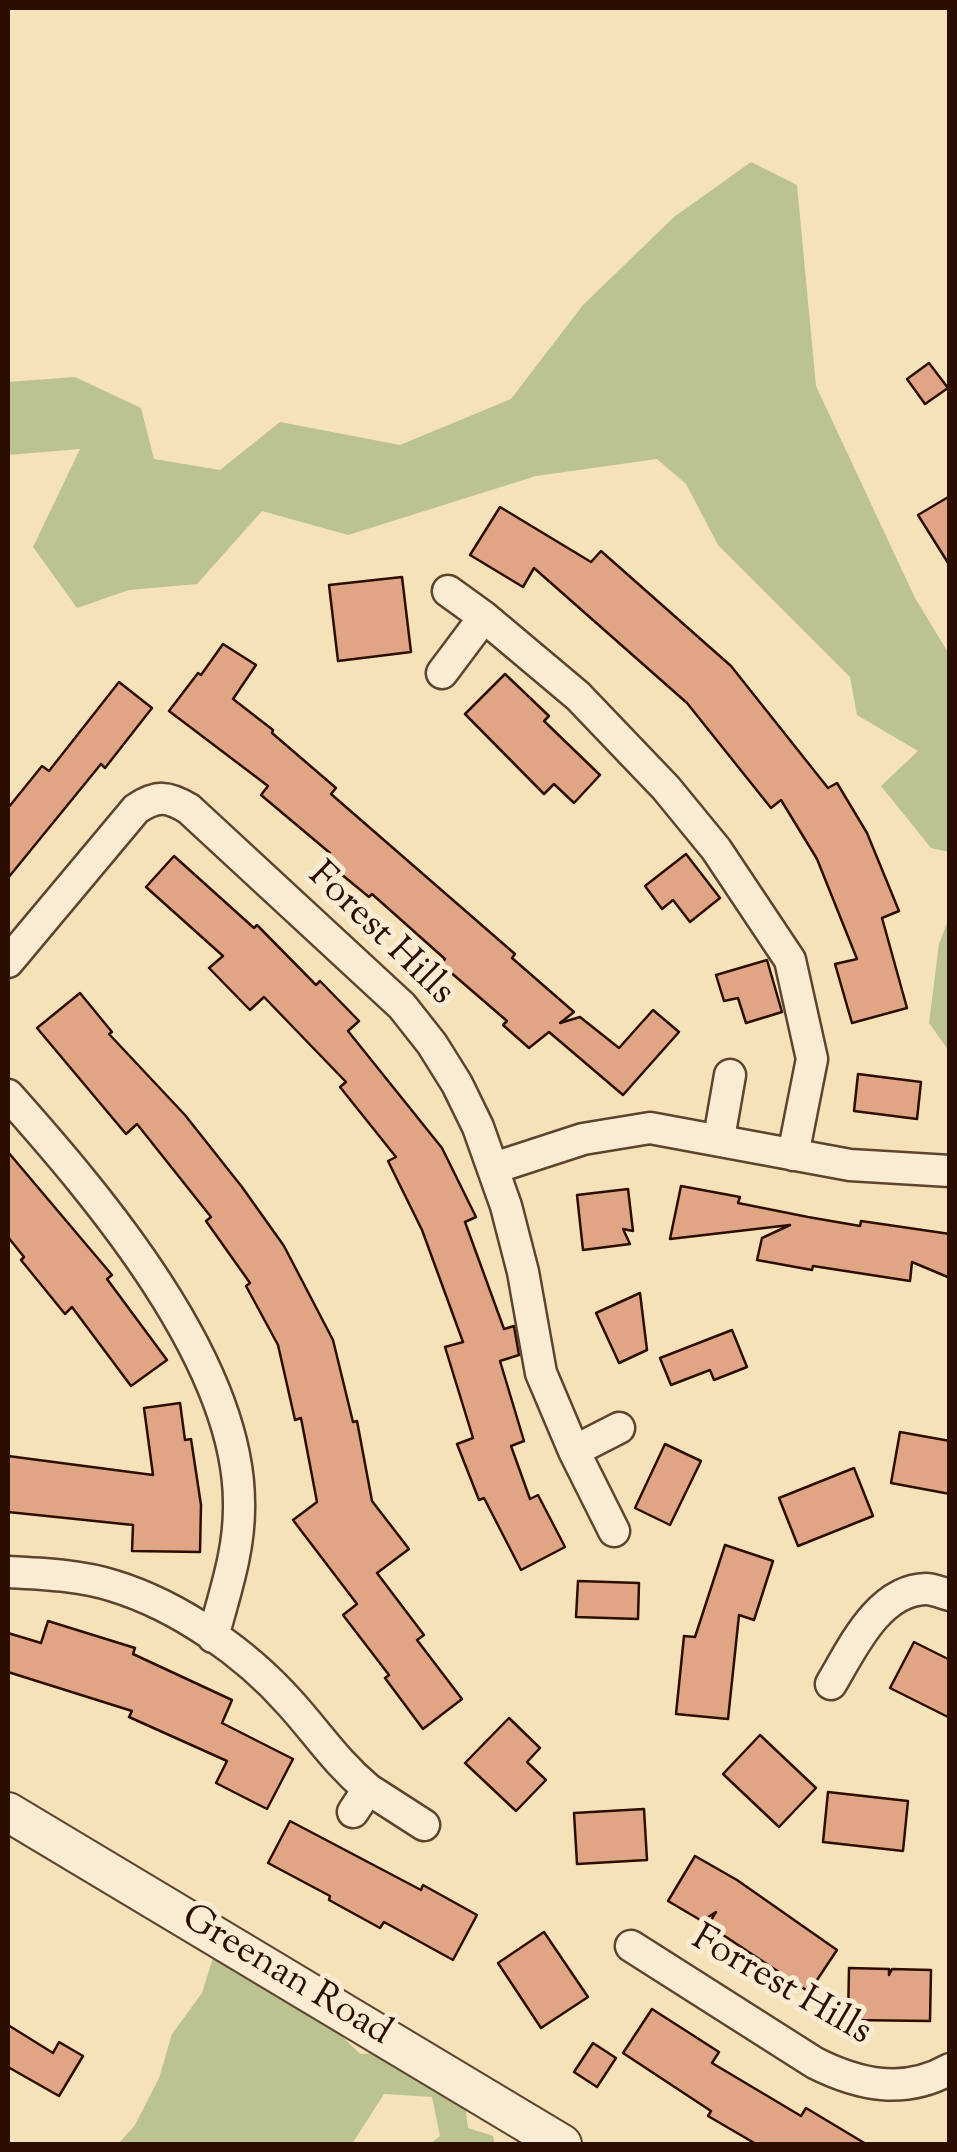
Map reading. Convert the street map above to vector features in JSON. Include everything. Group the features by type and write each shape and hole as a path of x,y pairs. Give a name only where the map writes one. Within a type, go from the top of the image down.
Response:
{"street":[{"path":"448,591 484,616 578,696 666,788 716,849 790,960 812,1059 793,1154"},
{"path":"442,673 484,616"},
{"name":"Forest Hills","path":"8,962 136,809 154,798 172,798 402,1006 457,1084 494,1168"},
{"path":"719,1138 730,1074"},
{"path":"8,1094 106,1213 154,1279 199,1361 226,1423 236,1461 238,1536 213,1637"},
{"path":"614,1531 540,1373 519,1256 494,1168 615,1132 650,1128 850,1165 950,1171"},
{"path":"574,1451 619,1428"},
{"path":"8,1572 81,1578 112,1585 161,1605 240,1657 290,1702 339,1764 360,1801 424,1825"},
{"path":"831,1684 862,1633 880,1611 902,1594 927,1589 950,1595"},
{"name":"Greenan Road","path":"8,1812 562,2144"},
{"name":"Forrest Hills","path":"630,1946 815,2063 842,2076 872,2084 904,2085 950,2069"}],"green space":[{"path":"751,162 797,185 816,386 915,598 949,654 949,852 931,848 881,786 918,751 857,715 850,677 718,545 686,484 657,459 536,476 348,535 262,511 197,584 129,590 77,608 33,547 80,449 8,455 8,382 75,377 141,408 154,459 220,470 280,422 400,445 511,399 583,305 674,217"},
{"path":"949,917 949,1051 929,1023 939,944"},
{"path":"213,1958 253,1973 292,1996 360,2054 387,2052 411,2077 464,2096 468,2128 493,2136 495,2144 430,2144 440,2136 432,2097 384,2094 352,2144 118,2144 135,2125 159,2078 172,2034 202,1993"}],"building":[{"path":"929,363 948,388 925,404 907,379"},
{"path":"950,496 950,566 918,515"},
{"path":"500,507 591,562 601,551 731,666 828,788 837,783 867,833 899,911 882,918 907,1008 852,1023 835,964 857,959 817,859 781,800 771,808 687,703 534,568 523,587 470,555"},
{"path":"402,577 411,652 338,661 329,585"},
{"path":"223,644 256,665 233,699 273,730 336,788 331,794 515,954 512,958 574,1012 560,1023 580,1017 619,1048 653,1010 679,1032 623,1095 549,1032 529,1048 503,1025 507,1021 441,964 445,959 372,894 369,897 324,860 330,853 261,795 268,786 169,711"},
{"path":"505,674 549,716 544,721 600,775 574,803 554,784 544,794 465,714"},
{"path":"119,682 152,708 8,878 8,808 42,766 49,771"},
{"path":"686,854 720,898 690,922 673,900 662,909 645,886"},
{"path":"174,856 254,928 257,925 316,985 320,981 359,1021 348,1031 442,1148 476,1217 465,1222 504,1329 514,1326 519,1355 500,1361 524,1441 511,1446 530,1499 538,1495 565,1547 521,1570 484,1498 479,1500 457,1444 473,1438 445,1347 463,1342 422,1230 388,1161 396,1157 340,1087 346,1082 264,997 250,1010 209,968 223,956 146,887"},
{"path":"767,960 782,1012 746,1023 738,998 724,1001 716,975"},
{"path":"80,993 112,1032 109,1034 185,1115 242,1187 284,1246 333,1340 353,1422 357,1421 372,1501 409,1549 377,1573 424,1635 417,1640 462,1699 423,1729 385,1678 389,1675 343,1615 357,1604 293,1520 317,1502 301,1418 295,1420 278,1345 246,1286 250,1283 206,1221 211,1217 137,1124 126,1134 37,1028"},
{"path":"858,1074 921,1082 917,1119 854,1111"},
{"path":"8,1152 112,1275 107,1279 167,1360 131,1386 72,1307 65,1314 21,1260 24,1257 8,1237"},
{"path":"681,1186 740,1197 738,1203 808,1217 950,1234 950,1278 912,1262 910,1281 757,1260 762,1238 790,1225 670,1239"},
{"path":"628,1189 633,1231 623,1229 630,1244 583,1250 577,1195"},
{"path":"640,1293 647,1350 619,1363 596,1313"},
{"path":"732,1330 747,1367 714,1380 710,1370 671,1385 660,1358"},
{"path":"180,1403 185,1440 191,1439 201,1505 200,1552 132,1551 133,1525 8,1512 8,1456 153,1475 144,1408"},
{"path":"900,1432 950,1441 950,1494 891,1483"},
{"path":"665,1444 701,1461 670,1525 635,1508"},
{"path":"854,1468 873,1516 798,1546 779,1498"},
{"path":"725,1545 773,1561 754,1620 739,1615 728,1719 676,1714 684,1636 695,1637"},
{"path":"578,1581 639,1583 638,1619 576,1617"},
{"path":"48,1621 135,1648 133,1654 232,1700 222,1723 293,1759 267,1809 216,1783 227,1761 129,1717 132,1711 8,1672 8,1633 41,1643"},
{"path":"914,1642 950,1660 950,1718 890,1688"},
{"path":"509,1718 540,1748 527,1762 546,1780 516,1811 465,1763"},
{"path":"760,1735 816,1788 779,1827 723,1774"},
{"path":"828,1792 908,1801 903,1851 823,1842"},
{"path":"644,1809 647,1860 577,1864 574,1813"},
{"path":"290,1821 477,1915 453,1960 384,1922 380,1928 268,1863"},
{"path":"695,1856 737,1880 837,1950 809,1992 708,1925 716,1912 702,1921 668,1901"},
{"path":"544,1932 588,1997 541,2028 498,1963"},
{"path":"849,1968 889,1969 889,1975 892,1969 931,1970 930,2021 848,2020"},
{"path":"652,2009 719,2052 712,2063 801,2116 806,2108 866,2144 756,2144 708,2116 711,2111 623,2053"},
{"path":"8,2025 53,2053 59,2042 83,2056 59,2096 8,2067"},
{"path":"593,2043 616,2058 597,2087 574,2072"}]}
